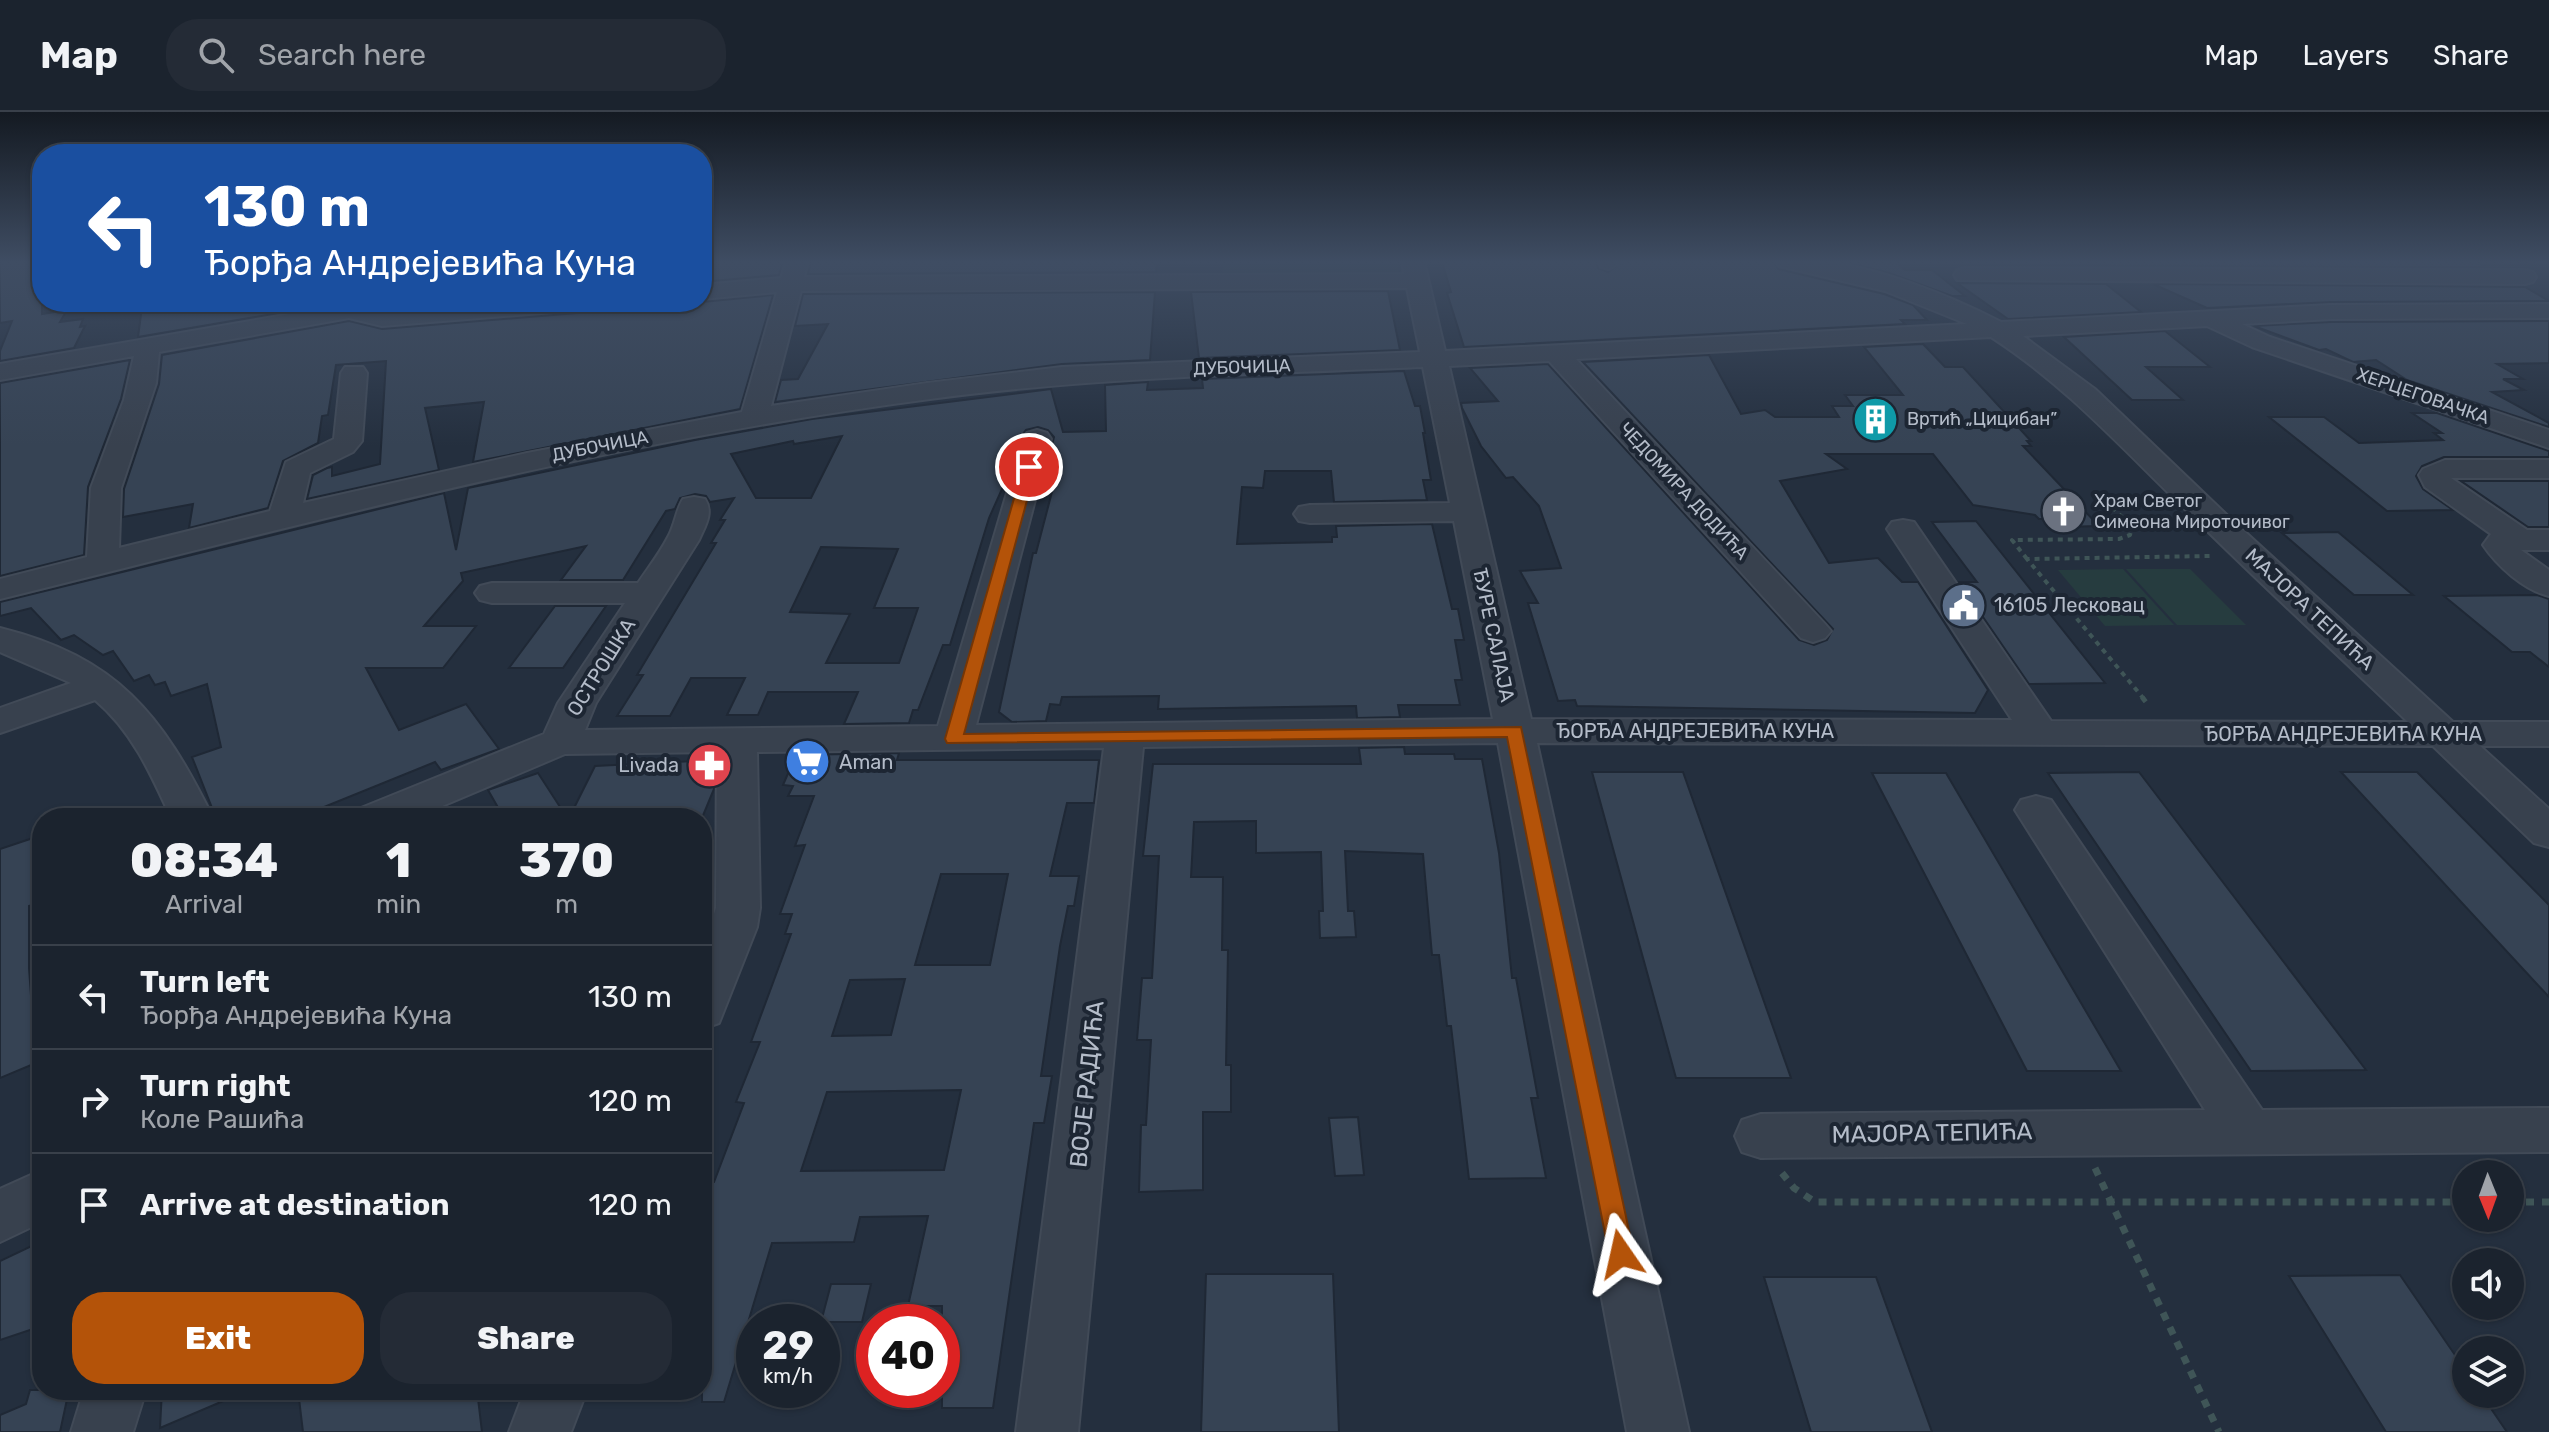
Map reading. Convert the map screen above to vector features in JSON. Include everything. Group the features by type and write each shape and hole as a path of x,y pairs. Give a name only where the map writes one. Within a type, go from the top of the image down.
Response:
{"street":[{"path":"0,372 267,323"},
{"path":"755,416 781,323"},
{"name":"ЂУРЕ САЛАЈА","path":"1426,323 1515,731 1658,1432"},
{"name":"МАЈОРА ТЕПИЋА","path":"1982,323 2067,377 2220,526 2549,833"},
{"name":"ДУБОЧИЦА","path":"0,589 581,449 755,416 1062,375 1433,359 2110,323"},
{"name":"ХЕРЦЕГОВАЧКА","path":"2219,323 2261,342 2549,439"},
{"path":"103,563 106,487 137,408 147,345"},
{"name":"ЧЕДОМИРА ДОДИЋА","path":"1555,352 1813,631"},
{"path":"284,519 296,468 348,441 354,373"},
{"path":"953,739 1037,439"},
{"path":"2533,540 2436,481 2434,475 2445,469 2549,469"},
{"name":"ОСТРОШКА","path":"560,742 577,703 683,540 694,515 694,506"},
{"path":"1310,514 1467,512"},
{"path":"1903,529 2039,732"},
{"path":"2533,540 2503,540 2499,545 2549,586"},
{"name":"ОСТРОШКА","path":"492,593 647,593"},
{"path":"0,639 100,685 131,714 162,754 187,808"},
{"path":"2372,668 2378,692 2368,715 2349,732 2412,755 2518,803"},
{"path":"2372,668 2425,697 2469,714 2541,734"},
{"path":"0,721 100,685"},
{"name":"ЂОРЂА АНДРЕЈЕВИЋА КУНА","path":"400,808 560,742 1515,731 2541,734"},
{"path":"2518,803 2513,770 2517,755 2541,734"},
{"name":"ВОЈЕ РАДИЋА","path":"1047,1432 1125,736"},
{"path":"712,984 738,908 737,741"},
{"path":"2036,810 2246,1130"},
{"name":"МАЈОРА ТЕПИЋА","path":"1761,1136 2078,1131 2549,1130"},
{"path":"0,1217 32,1199"},
{"path":"102,1432 112,1400"},
{"path":"540,1432 552,1400"}],"path":[{"path":"2105,500 2132,527 2220,526"},
{"path":"2132,527 2130,535 2119,539 2012,540 2172,735"},
{"path":"2027,559 2253,555"},
{"path":"2078,1131 2219,1432"},
{"path":"1761,1136 1778,1168 1794,1188 1815,1202 2452,1202"},
{"path":"2524,1202 2549,1202"}],"green space":[{"path":"2123,569 2174,625 2105,626 2058,570"},
{"path":"2126,569 2190,569 2246,625 2177,625"}],"building":[{"path":"11,323 82,323 80,327 85,326 74,348 0,361 0,351"},
{"path":"140,323 222,323 138,337"},
{"path":"340,323 382,329 460,323 765,323 740,409 473,462 484,402 425,408 439,470 307,499 313,475 327,468 332,467 332,476 380,464 386,361 336,365 328,415 322,416 318,443 283,461 268,508 189,528 193,504 123,517 124,489 159,384 162,355"},
{"path":"796,323 1153,323 1150,360 1062,364 775,402 781,380 798,379 828,324 795,326"},
{"path":"1195,323 1394,323 1400,350 1199,358"},
{"path":"1456,323 1905,324 1464,347"},
{"path":"2319,323 2549,323 2549,363 2497,364 2523,379 2503,379 2524,390 2492,392 2549,423 2549,427 2407,380 2376,360 2353,362 2326,349 2319,350 2254,326"},
{"path":"2165,331 2210,367 2146,367 2183,400 2132,400 2064,337"},
{"path":"1923,344 1945,367 1963,367 2031,441 2027,441 2031,446 2023,446 2099,526 2062,527 2055,519 2039,519 2035,515 1973,505 1933,454 1826,454 1847,469 1780,481 1829,563 1878,558 1902,582 1918,582 1988,690 1975,713 1577,706 1575,700 1558,701 1528,603 1538,603 1520,571 1561,568 1539,506 1513,477 1506,478 1481,446 1462,408 1461,403 1498,401 1470,368 1548,364 1799,640 1814,645 1827,640 1833,629 1583,362 1709,355 1741,414 1765,410 1775,417 1839,417 1832,406 1853,406 1845,395 1903,395 1864,347"},
{"path":"130,360 121,399 88,487 84,555 0,576 0,383"},
{"path":"1404,371 1415,406 1420,406 1425,433 1431,480 1423,480 1427,500 1334,502 1331,471 1265,471 1263,488 1242,487 1237,544 1332,542 1332,537 1337,537 1336,526 1432,524 1452,609 1458,609 1464,640 1455,640 1462,680 1455,680 1460,705 1398,705 1400,717 1357,718 1356,706 1158,709 1159,696 1062,697 1060,705 1050,704 1046,721 1012,722 999,712 1033,553 1036,553 1053,488 1041,488 1054,437 1048,430 1038,427 1026,430 1020,438 1005,489 1002,489 989,518 950,645 943,645 918,710 913,710 909,723 844,724 858,692 768,692 758,715 727,715 745,678 691,678 670,716 617,716 643,675 637,675 716,543 711,543 725,520 720,520 734,498 710,502 706,496 695,494 680,498 675,509 666,511 623,580 561,580 586,546 461,573 463,581 424,626 476,626 443,668 366,668 399,730 466,704 499,749 441,770 435,762 322,808 212,808 192,757 221,747 207,684 171,696 165,682 155,685 149,675 134,681 113,651 103,655 74,635 61,640 31,608 0,616 0,602 444,493 456,550 468,488 695,440 812,419 1051,389 1063,432 1106,431 1105,385 1148,382 1147,390 1203,388 1202,379","holes":["842,436 811,498 756,498 731,454 793,441 794,444","821,547 898,549 874,608 918,608 899,663 826,663 850,614 790,612"]},
{"path":"2412,413 2437,413 2549,451 2549,457 2444,457 2422,466 2416,476 2423,489 2453,510 2387,511 2269,417 2324,417 2359,443 2443,440 2434,433 2442,433"},
{"path":"2461,481 2549,481 2549,527 2528,527"},
{"path":"1976,521 2105,683 2029,684 1959,582 1977,582 1932,522"},
{"path":"2338,532 2413,595 2354,595 2282,533"},
{"path":"2537,595 2549,599 2549,667 2530,652 2512,652 2444,596"},
{"path":"555,606 606,606 563,668 509,668"},
{"path":"1404,747 1405,754 1454,754 1455,759 1482,759 1499,853 1512,978 1516,978 1538,1098 1531,1098 1546,1178 1469,1179 1451,1026 1447,1026 1439,955 1432,955 1423,854 1345,851 1348,911 1354,911 1356,937 1320,938 1319,911 1323,911 1321,852 1256,853 1256,821 1194,822 1191,877 1223,877 1222,950 1228,950 1226,1065 1231,1065 1231,1112 1203,1112 1203,1190 1139,1192 1141,1125 1146,1125 1151,1040 1137,1040 1142,978 1152,978 1159,856 1143,856 1153,764 1361,764 1359,748"},
{"path":"899,753 897,760 1099,760 1094,803 1067,803 1050,876 1079,876 1074,906 1068,906 1060,946 1041,1076 1052,1076 1044,1123 1034,1123 993,1408 960,1408 960,1304 908,1304 928,1216 860,1217 854,1242 772,1243 754,1304 736,1304 736,1362 724,1402 702,1402 712,1400 712,1182 744,1103 736,1102 760,1042 751,1042 791,934 785,934 792,914 780,914 805,845 795,846 814,796 788,796 793,786 783,785 796,755","holes":["941,874 1008,874 990,965 915,965","905,979 891,1035 832,1036 850,980","961,1090 944,1170 801,1171 827,1092"]},
{"path":"714,760 714,789 706,808 574,808 595,766"},
{"path":"1592,772 1683,772 1791,1078 1676,1078"},
{"path":"2139,772 2366,1070 2251,1071 2048,773"},
{"path":"2341,772 2417,772 2549,905 2549,997"},
{"path":"538,773 561,808 498,808 488,790"},
{"path":"1872,773 1946,773 2121,1071 2027,1071"},
{"path":"32,838 29,968 32,1065 0,1078 0,849"},
{"path":"1358,1117 1364,1175 1335,1176 1329,1118"},
{"path":"32,1246 32,1329 0,1340 0,1261"},
{"path":"1206,1274 1333,1274 1339,1432 1201,1432"},
{"path":"2400,1275 2452,1351 2452,1408 2491,1408 2507,1432 2386,1432 2289,1276"},
{"path":"1764,1277 1876,1277 1932,1432 1811,1432"},
{"path":"831,1284 871,1284 866,1304 856,1304 856,1322 840,1322 840,1304 826,1304"},
{"path":"30,1390 32,1400 67,1400 60,1432 0,1432 0,1415 26,1404"},
{"path":"161,1400 226,1400 160,1428"},
{"path":"299,1400 478,1400 482,1432 303,1432"}],"place":[{"name":"Вртић „Цицибан”","path":"1876,419"},
{"name":"Храм Светог Симеона Мироточивог","path":"2063,511"},
{"name":"16105 Лесковац","path":"1963,605"},
{"name":"Aman","path":"808,762"},
{"name":"Livada","path":"710,765"}],"route":[{"path":"1029,467 953,739 1515,731 1621,1254"}]}
